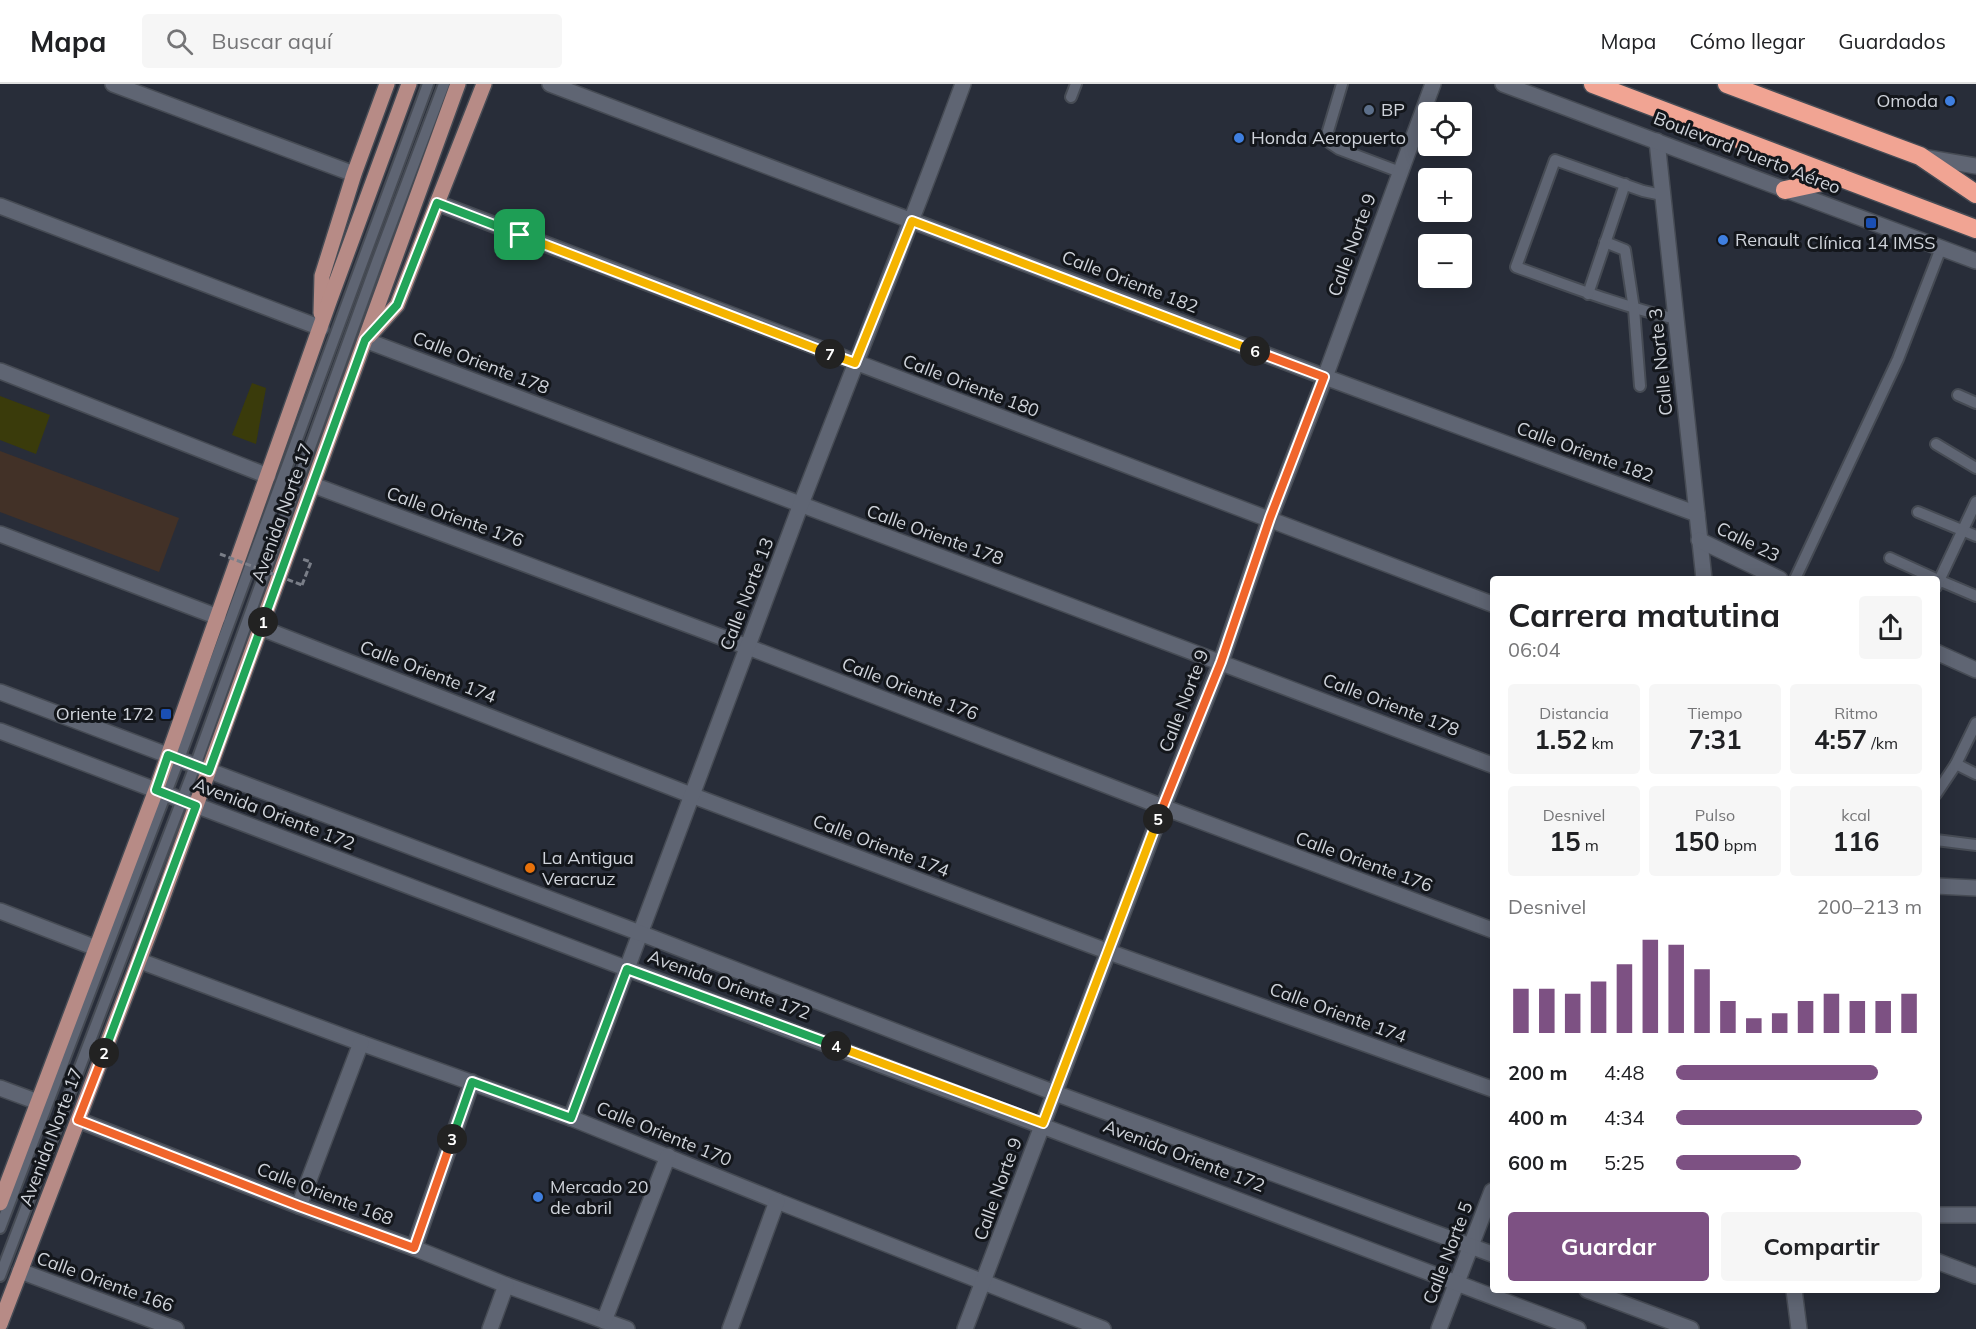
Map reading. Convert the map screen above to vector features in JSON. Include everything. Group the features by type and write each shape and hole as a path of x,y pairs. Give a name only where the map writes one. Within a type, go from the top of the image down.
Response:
{"highway":[{"path":"1593,84 1976,229"},
{"path":"1732,85 1920,156 1976,194"},
{"path":"1785,190 1840,178"}],"main road":[{"path":"321,328 322,276 354,174 387,84"},
{"name":"Avenida Norte 17","path":"0,1203 96,948 174,757 218,617 409,84"},
{"name":"Avenida Norte 17","path":"0,1324 140,961 189,803 261,628 458,84"},
{"path":"365,340 397,305 484,84"}],"street":[{"path":"113,84 354,174"},
{"name":"Calle Oriente 182","path":"550,84 1324,377 1697,514"},
{"name":"Calle Norte 13","path":"571,1118 691,795 963,84"},
{"name":"Calle Norte 9","path":"965,1329 1163,807 1221,662 1270,518 1433,84"},
{"name":"Boulevard Puerto Aéreo","path":"1503,84 1976,261"},
{"name":"Calle Norte 3","path":"1656,141 1704,576"},
{"path":"1920,156 1976,166"},
{"name":"Calle Oriente 180","path":"437,203 1490,603"},
{"path":"0,206 321,328"},
{"name":"Calle Oriente 178","path":"365,340 1490,764"},
{"path":"0,371 268,476"},
{"name":"Calle Oriente 176","path":"313,485 748,647 1163,807 1490,929"},
{"path":"0,534 218,617"},
{"name":"Calle 23","path":"1699,540 1774,576"},
{"name":"Calle Oriente 174","path":"261,628 691,795 1109,952 1490,1088"},
{"path":"1940,654 1976,670"},
{"name":"Avenida Oriente 172","path":"0,692 640,933 1055,1093 1490,1253"},
{"name":"Avenida Oriente 172","path":"0,730 627,969 1043,1123 1578,1329"},
{"path":"1940,886 1976,888"},
{"path":"0,911 96,948"},
{"name":"Calle Oriente 170","path":"140,961 571,1118 777,1202 1103,1329"},
{"path":"299,1206 361,1043"},
{"path":"414,1248 472,1082"},
{"path":"0,1088 38,1102"},
{"name":"Calle Oriente 168","path":"78,1120 506,1285 627,1329"},
{"path":"604,1321 668,1156"},
{"name":"Calle Norte 5","path":"1439,1329 1490,1196"},
{"path":"730,1329 777,1202"},
{"path":"1940,1215 1976,1215"},
{"path":"1940,1262 1976,1276"},
{"name":"Calle Oriente 166","path":"20,1271 176,1329"},
{"path":"490,1329 506,1285"},
{"path":"1595,1293 1691,1329"},
{"path":"1794,1293 1799,1329"}],"lane":[{"path":"174,757 428,84"},
{"path":"202,768 373,274 444,84"},
{"path":"1071,97 1076,84"},
{"path":"1342,84 1328,131 1330,142 1339,149 1400,171"},
{"path":"1662,195 1643,191 1555,160 1515,267 1634,309 1676,319"},
{"path":"1588,294 1624,184"},
{"path":"1605,242 1625,250 1634,309 1640,386"},
{"path":"1796,576 1898,359 1941,248"},
{"path":"1958,395 1976,403"},
{"path":"1936,444 1976,468"},
{"path":"1940,576 1976,502"},
{"path":"1918,512 1976,536"},
{"path":"1890,558 1927,576"},
{"path":"1940,582 1976,596"},
{"path":"1940,788 1956,764 1976,723"},
{"path":"1956,764 1976,774"},
{"path":"0,1228 161,792"},
{"path":"0,1276 189,803"},
{"path":"1940,840 1976,845"}],"path":[{"path":"220,554 302,585 311,562"}],"shaded area":[{"path":"252,383 266,388 256,444 232,435"},
{"path":"0,396 50,415 36,454 0,440"},
{"path":"0,451 179,518 159,572 0,512"}],"place":[{"name":"Omoda","path":"1950,101"},
{"name":"BP","path":"1369,110"},
{"name":"Honda Aeropuerto","path":"1239,138"},
{"name":"Clínica 14 IMSS","path":"1871,223"},
{"name":"Renault","path":"1723,240"},
{"name":"Oriente 172","path":"166,714"},
{"name":"La Antigua Veracruz","path":"530,868"},
{"name":"Mercado 20 de abril","path":"538,1197"}],"route":[{"path":"437,203 520,235 855,363 912,221 1324,377 1270,518 1221,662 1163,807 1043,1123 627,969 571,1118 472,1082 414,1248 78,1120 140,961 196,806 156,790 168,755 209,771 365,340 397,305 437,203"}]}
